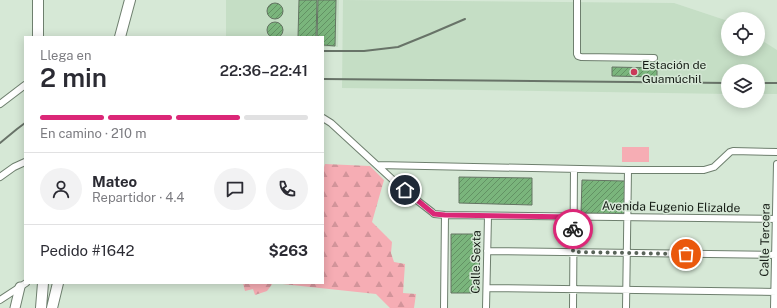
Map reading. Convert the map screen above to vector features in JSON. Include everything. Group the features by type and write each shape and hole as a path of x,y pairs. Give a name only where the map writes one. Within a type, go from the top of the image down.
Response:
{"main road":[{"path":"38,0 38,36"},
{"path":"120,36 130,0"},
{"path":"41,308 43,284"},
{"path":"52,308 58,284"}],"street":[{"path":"577,0 578,56 654,58"},
{"path":"0,104 24,86"},
{"name":"Avenida Eugenio Elizalde","path":"324,119 331,123 405,190 434,214 488,216 777,219"},
{"path":"377,165 704,170 714,166 733,151 777,152"},
{"path":"0,177 14,167 24,162"},
{"name":"Calle Tercera","path":"774,308 776,292 777,164"},
{"path":"573,308 574,169"},
{"path":"626,308 628,170"},
{"path":"444,308 445,215"},
{"name":"Calle Sexta","path":"486,308 488,216"},
{"path":"487,251 776,255"},
{"path":"0,300 23,285"},
{"path":"15,308 23,285"},
{"path":"487,288 776,292"}],"shaded area":[{"path":"226,0 339,0 338,47 324,47 324,36 226,36"},
{"path":"343,0 674,3 721,19 721,56 765,56 765,42 777,50 777,94 765,94 765,64 721,64 721,94 342,88"}],"green space":[{"path":"622,147 649,147 649,162 622,162"},
{"path":"325,164 370,166 384,180 372,222 392,242 391,253 394,262 405,264 403,293 416,294 414,308 390,308 376,294 282,284 324,284"},
{"path":"243,284 272,284 267,291 255,295 253,289 245,291"}],"building":[{"path":"299,0 317,0 316,36 298,36"},
{"path":"318,0 336,0 335,46 324,45 324,36 317,36"},
{"path":"272,3 278,3 283,8 281,17 278,19 272,19 267,14 267,8"},
{"path":"272,22 278,22 283,27 283,33 281,36 269,36 267,33 267,27"},
{"name":"Estación de Guamúchil","path":"612,67 657,68 657,77 612,76"},
{"path":"459,177 532,178 532,205 459,203"},
{"path":"582,180 625,181 625,214 581,213"},
{"path":"451,234 480,234 479,293 451,293"}],"railway":[{"path":"324,51 364,51 398,47 465,19"},
{"path":"324,79 721,83"},
{"path":"765,83 777,83"},
{"path":"0,143 24,124"}],"way so far":[{"path":"573,229 573,252 686,254"}],"place":[{"name":"Estación de Guamúchil","path":"634,72"}],"route":[{"path":"405,190 434,214 573,217 573,229"}]}
